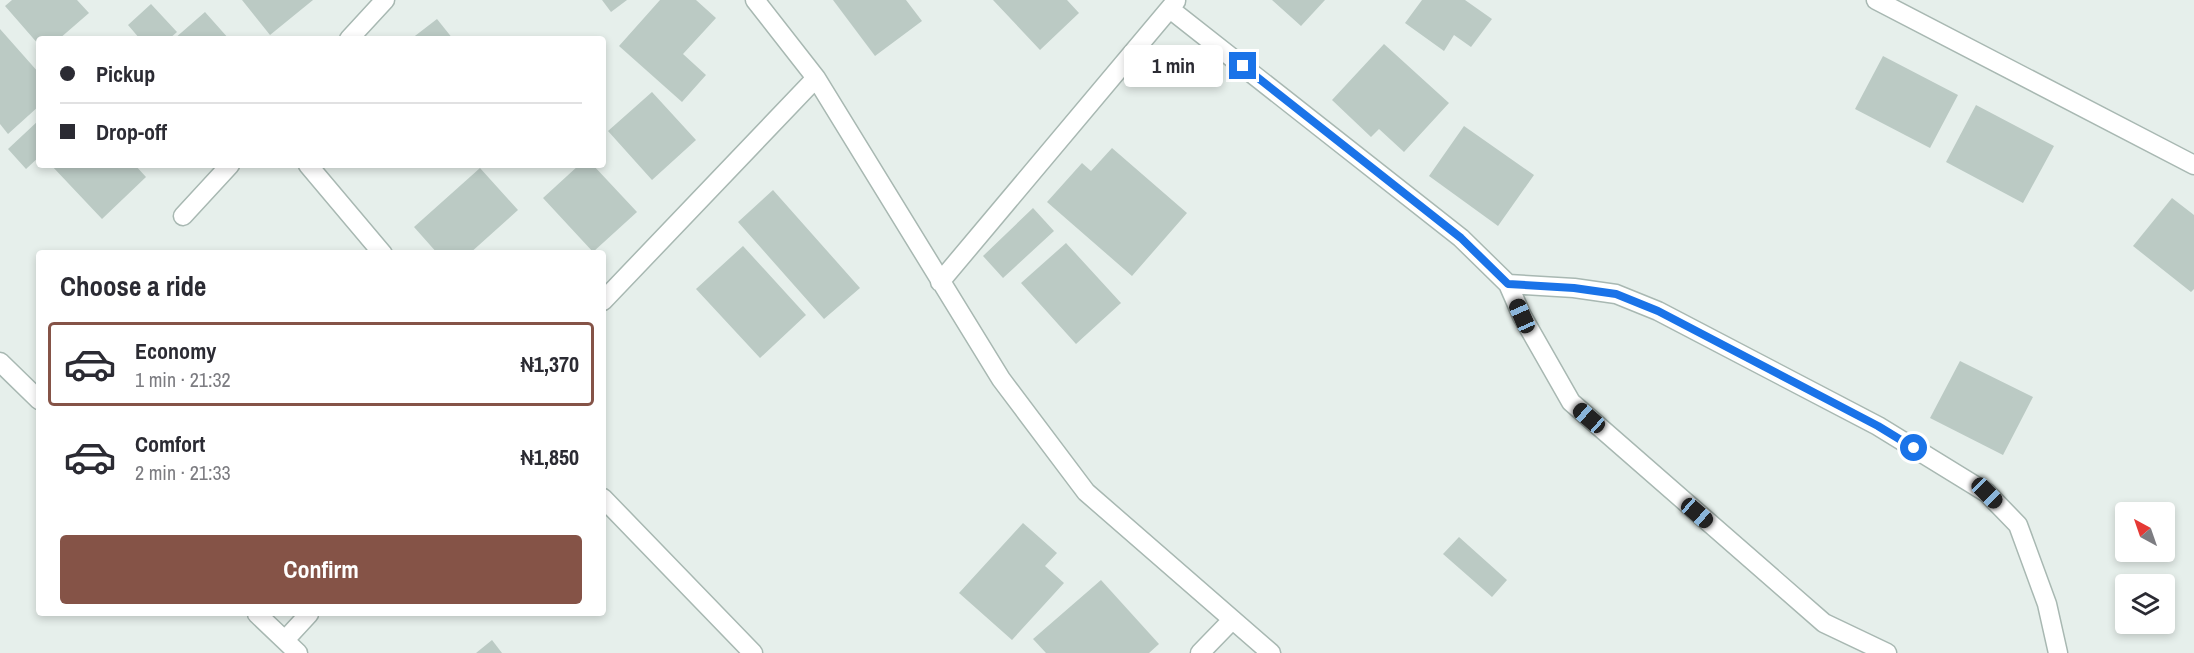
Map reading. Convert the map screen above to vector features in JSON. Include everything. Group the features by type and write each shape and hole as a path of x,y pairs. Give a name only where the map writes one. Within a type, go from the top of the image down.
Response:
{"street":[{"path":"352,36 386,0"},
{"path":"755,0 816,78 1001,379 1086,492 1271,653"},
{"path":"1876,0 2194,165"},
{"path":"940,282 1174,5 1461,238 1508,284 1522,316 1571,402 1824,623 1887,653"},
{"path":"606,298 816,78"},
{"path":"183,216 227,168"},
{"path":"311,168 380,250"},
{"path":"1508,284 1574,288 1616,294 1658,311 1878,426 1987,493 2018,525 2047,604 2058,653"},
{"path":"0,362 36,397"},
{"path":"606,501 753,653"},
{"path":"259,616 298,653"},
{"path":"285,640 307,616"},
{"path":"1200,653 1232,620"}],"building":[{"path":"12,0 77,0 89,13 62,36 36,36 36,42 5,6"},
{"path":"242,0 313,0 270,35"},
{"path":"602,0 627,0 611,12"},
{"path":"660,0 696,0 716,18 683,54 706,75 682,102 619,46"},
{"path":"833,0 906,0 922,21 875,56"},
{"path":"993,0 1067,0 1079,13 1040,50"},
{"path":"1272,0 1325,0 1301,26"},
{"path":"1422,0 1465,0 1492,19 1471,47 1454,35 1444,51 1405,23"},
{"path":"151,4 177,32 172,36 137,36 128,25"},
{"path":"205,12 226,36 177,36"},
{"path":"437,19 451,36 415,36"},
{"path":"0,29 36,70 36,109 8,134 0,124"},
{"path":"1384,44 1449,103 1404,152 1379,129 1371,137 1332,100"},
{"path":"1883,56 1958,95 1930,148 1855,109"},
{"path":"652,92 696,140 652,180 608,131"},
{"path":"1976,105 2054,146 2023,203 1946,162"},
{"path":"36,123 36,160 26,169 8,149"},
{"path":"1464,126 1534,175 1498,226 1429,176"},
{"path":"1112,148 1187,213 1132,276 1047,202 1082,163 1091,171"},
{"path":"54,168 138,168 146,177 102,219"},
{"path":"480,168 518,210 473,250 434,250 414,227"},
{"path":"576,168 596,168 637,212 595,250 591,250 543,198"},
{"path":"773,190 860,288 824,319 738,222"},
{"path":"2172,198 2194,215 2194,289 2191,292 2133,246"},
{"path":"1033,208 1054,231 1003,278 983,256"},
{"path":"1066,243 1121,303 1076,344 1021,283"},
{"path":"743,246 806,315 760,358 696,289"},
{"path":"1960,361 2033,397 2003,455 1930,418"},
{"path":"1023,523 1057,553 1045,566 1064,583 1012,640 959,593"},
{"path":"1459,537 1507,580 1492,597 1443,554"},
{"path":"1101,580 1159,644 1149,653 1046,653 1033,639"},
{"path":"492,640 502,653 476,653"}],"route":[{"path":"1243,66 1461,238 1508,284 1574,288 1616,294 1658,311 1878,426 1914,448"}]}
